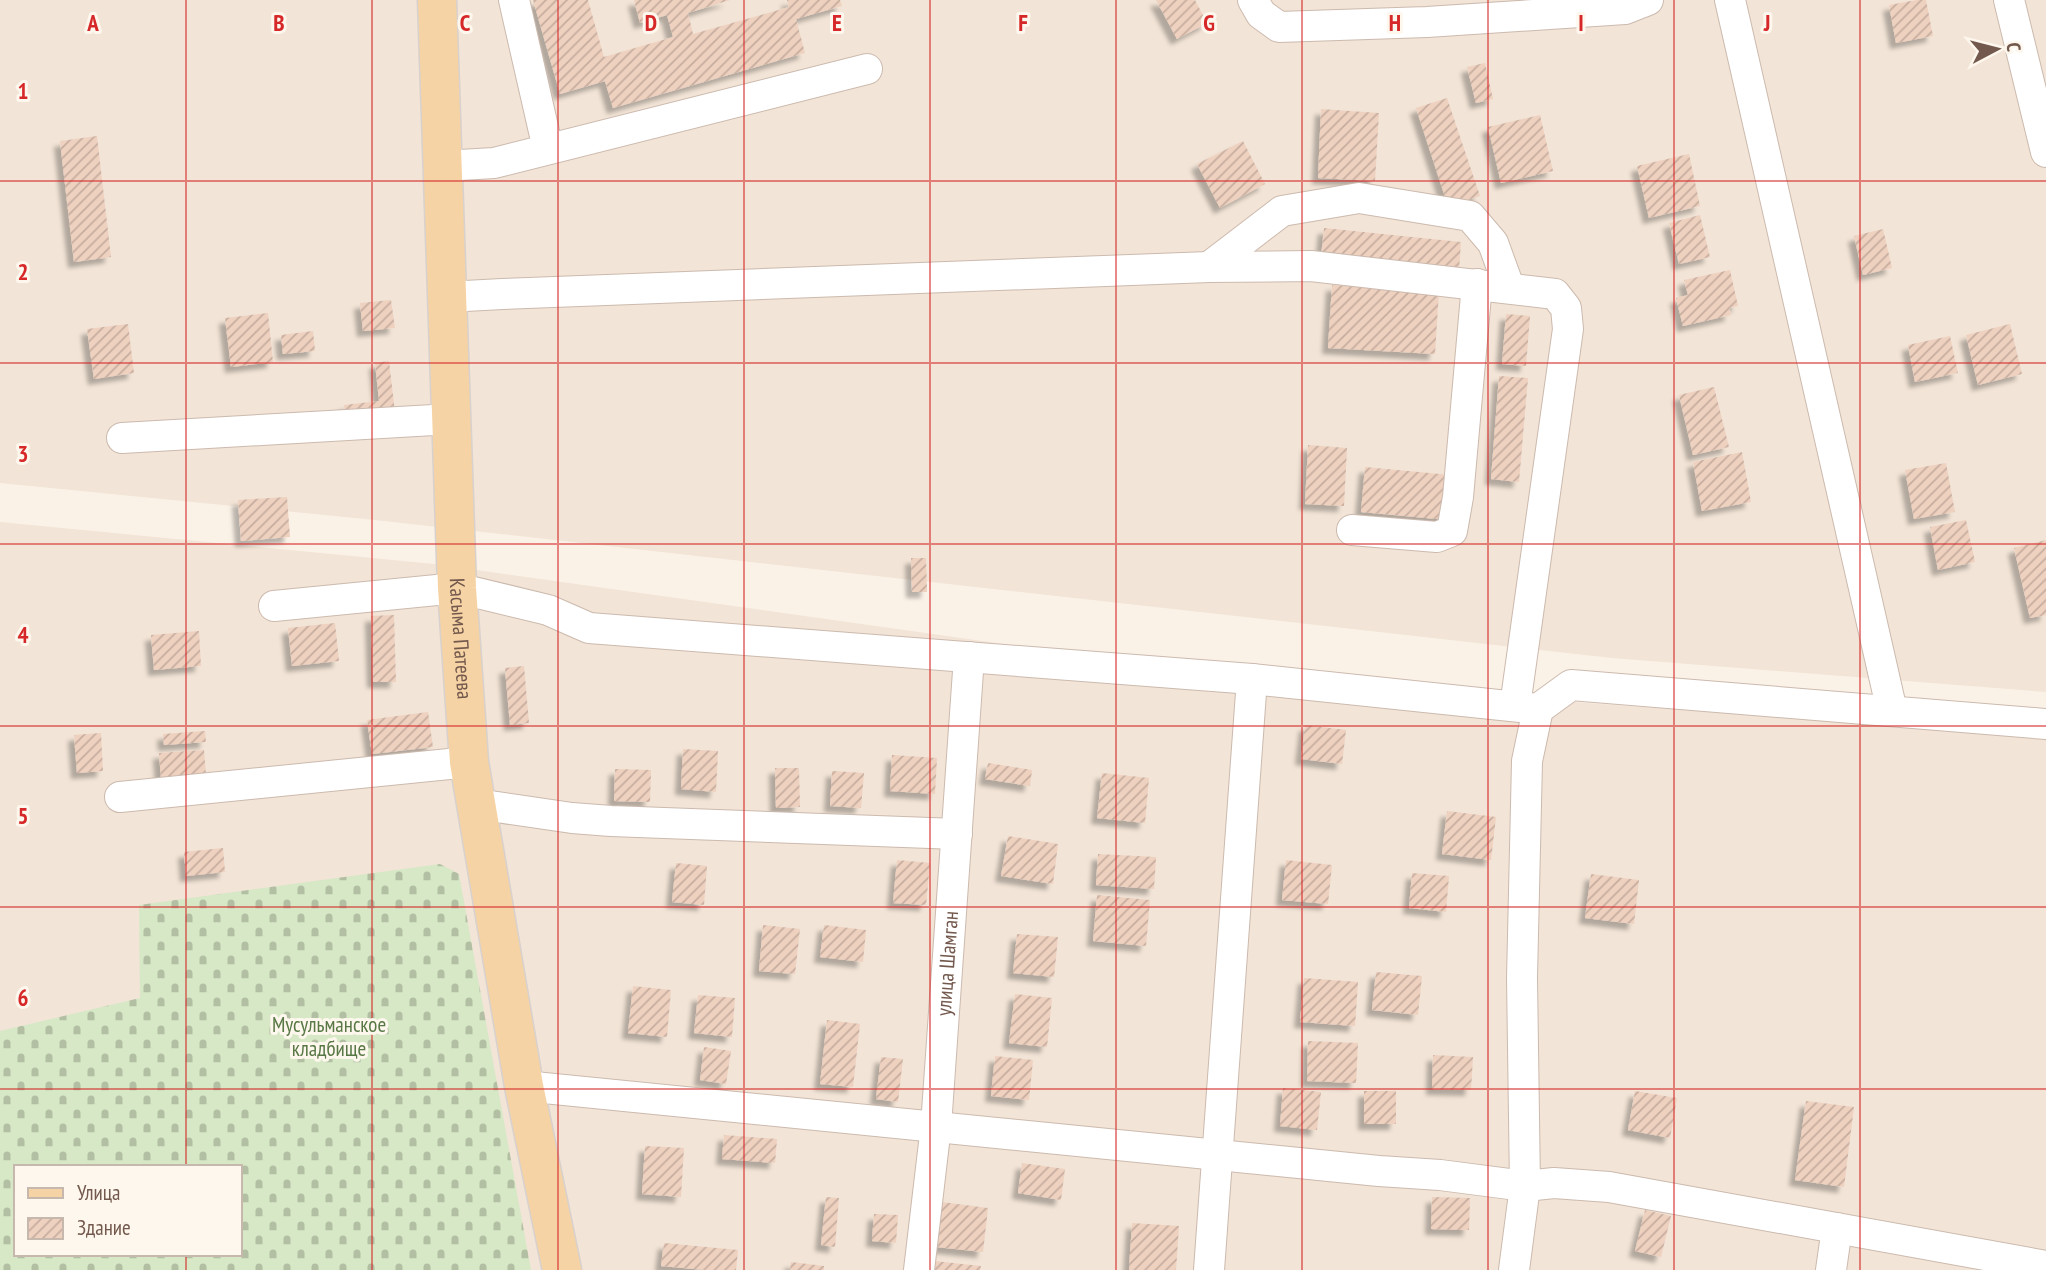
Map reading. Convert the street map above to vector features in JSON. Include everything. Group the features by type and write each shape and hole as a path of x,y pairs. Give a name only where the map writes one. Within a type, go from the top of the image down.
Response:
{"main road":[{"name":"Касыма Патеева","path":"438,0 457,588 469,762 524,1086 562,1270"}],"street":[{"path":"514,0 548,149"},
{"path":"1253,0 1261,14 1279,27 1425,11 1625,9 1648,0"},
{"path":"1730,0 1892,711"},
{"path":"2009,0 2046,152"},
{"path":"443,166 494,163 867,69"},
{"path":"1209,267 1282,211 1359,198 1470,216 1493,243 1509,288"},
{"path":"447,297 1209,267 1311,267 1555,294 1566,308 1568,329 1527,708 1522,978 1525,1186 1514,1270"},
{"path":"1352,530 1437,537 1452,531 1458,497 1477,284"},
{"path":"122,438 451,419"},
{"path":"274,606 457,588 548,610 589,628 1252,679 1527,708 1570,685 2046,724"},
{"name":"улица Шамган","path":"919,1270 936,1125 969,657"},
{"path":"1209,1270 1252,679"},
{"path":"120,797 469,762"},
{"path":"476,804 611,821 957,834"},
{"path":"524,1086 1440,1175 1525,1186 1554,1183 1609,1187 2046,1266"},
{"path":"1831,1270 1837,1228"}],"shaded area":[{"path":"0,0 2046,0 2046,692 1612,658 375,520 0,483"},
{"path":"0,522 434,564 1253,679 2046,736 2046,1270 0,1270"}],"green space":[{"name":"Мусульманское кладбище","path":"440,864 459,874 531,1270 0,1270 0,1031 140,998 139,905"}],"building":[{"path":"533,0 588,0 604,57 673,37 667,15 640,23 634,0 730,0 688,13 693,34 789,7 787,0 840,0 842,6 796,19 805,53 613,108 605,81 560,94"},
{"path":"1156,0 1195,0 1207,23 1177,39"},
{"path":"1926,0 1933,36 1896,43 1889,5"},
{"path":"1485,63 1493,99 1476,103 1467,67"},
{"path":"1447,98 1480,196 1448,206 1416,108"},
{"path":"1321,109 1379,113 1375,181 1318,178"},
{"path":"1540,115 1553,171 1501,183 1488,127"},
{"path":"97,136 111,257 74,262 60,141"},
{"path":"1243,141 1265,184 1220,208 1197,164"},
{"path":"1689,154 1700,206 1649,218 1637,166"},
{"path":"1700,215 1710,257 1679,264 1669,223"},
{"path":"1324,228 1461,242 1459,270 1321,257"},
{"path":"1883,229 1892,268 1863,275 1854,236"},
{"path":"1730,270 1738,306 1729,308 1731,315 1683,326 1676,298 1688,295 1684,280"},
{"path":"1332,285 1439,291 1435,354 1328,348"},
{"path":"391,300 395,328 363,331 360,303"},
{"path":"268,313 273,362 231,367 225,318"},
{"path":"1506,314 1530,316 1526,366 1502,364"},
{"path":"128,324 134,373 94,379 87,329"},
{"path":"2010,324 2022,374 1978,385 1966,335"},
{"path":"313,331 315,351 283,354 281,335"},
{"path":"1950,336 1958,373 1915,382 1908,345"},
{"path":"389,361 395,412 345,418 344,405 379,401 375,363"},
{"path":"1499,376 1528,378 1519,482 1491,479"},
{"path":"1714,387 1729,447 1693,455 1679,395"},
{"path":"1308,445 1347,448 1344,506 1305,504"},
{"path":"1742,452 1751,502 1702,511 1693,462"},
{"path":"1946,463 1955,512 1914,519 1905,470"},
{"path":"1365,467 1451,475 1448,520 1361,512"},
{"path":"287,497 290,537 241,541 238,500"},
{"path":"1966,520 1975,562 1938,570 1930,527"},
{"path":"2046,540 2046,615 2030,618 2014,548"},
{"path":"911,558 926,558 927,592 912,592"},
{"path":"394,615 396,682 373,682 371,616"},
{"path":"335,623 339,661 292,666 288,628"},
{"path":"199,631 201,666 154,670 151,635"},
{"path":"524,666 529,723 510,725 505,668"},
{"path":"428,712 433,747 372,754 367,720"},
{"path":"1305,725 1346,730 1342,764 1301,759"},
{"path":"205,731 206,742 164,745 163,734"},
{"path":"101,733 103,771 77,773 74,735"},
{"path":"683,749 718,751 716,792 681,789"},
{"path":"204,750 207,788 162,792 159,753"},
{"path":"892,755 937,758 935,794 890,791"},
{"path":"988,763 1032,770 1030,786 985,779"},
{"path":"775,768 799,768 800,807 776,808"},
{"path":"615,769 651,770 650,802 614,801"},
{"path":"832,771 864,773 861,808 830,806"},
{"path":"1102,773 1149,778 1145,823 1097,818"},
{"path":"1447,811 1496,817 1491,860 1442,854"},
{"path":"1008,836 1058,844 1053,884 1001,876"},
{"path":"223,848 225,872 186,876 184,852"},
{"path":"1098,854 1156,857 1154,889 1096,885"},
{"path":"897,860 930,863 926,905 893,903"},
{"path":"1286,860 1332,865 1328,904 1282,900"},
{"path":"676,863 707,866 704,905 672,902"},
{"path":"1412,873 1449,876 1446,912 1409,908"},
{"path":"1591,874 1639,880 1634,924 1585,918"},
{"path":"1097,895 1150,900 1146,946 1093,941"},
{"path":"763,925 800,929 795,974 759,971"},
{"path":"824,925 866,930 863,962 820,957"},
{"path":"1017,934 1058,937 1054,977 1013,973"},
{"path":"1376,972 1422,976 1418,1015 1372,1010"},
{"path":"1304,978 1358,982 1355,1026 1300,1022"},
{"path":"633,986 671,990 667,1037 628,1033"},
{"path":"1015,994 1052,998 1047,1047 1009,1043"},
{"path":"698,995 735,998 732,1037 694,1033"},
{"path":"827,1020 860,1024 853,1087 820,1084"},
{"path":"1308,1041 1358,1043 1356,1083 1307,1081"},
{"path":"704,1047 731,1051 726,1084 700,1080"},
{"path":"1433,1055 1473,1057 1471,1090 1432,1089"},
{"path":"995,1056 1033,1060 1029,1100 991,1096"},
{"path":"881,1057 903,1059 898,1102 876,1099"},
{"path":"1283,1088 1321,1092 1317,1130 1280,1126"},
{"path":"1364,1091 1396,1091 1396,1124 1364,1124"},
{"path":"1635,1091 1677,1098 1670,1138 1628,1130"},
{"path":"1806,1101 1854,1107 1844,1187 1795,1180"},
{"path":"724,1135 777,1139 775,1163 722,1159"},
{"path":"645,1146 684,1148 681,1197 642,1194"},
{"path":"1022,1163 1065,1169 1061,1200 1018,1193"},
{"path":"826,1197 839,1198 835,1247 821,1245"},
{"path":"1432,1197 1470,1198 1469,1230 1431,1229"},
{"path":"942,1202 988,1208 983,1252 936,1247"},
{"path":"1645,1210 1671,1216 1661,1257 1635,1251"},
{"path":"874,1214 898,1215 896,1243 872,1241"},
{"path":"1132,1223 1179,1226 1176,1270 1129,1270"},
{"path":"664,1243 738,1250 736,1270 661,1266"},
{"path":"934,1261 981,1266 980,1270 933,1270"},
{"path":"791,1262 824,1266 824,1270 790,1270"}]}
